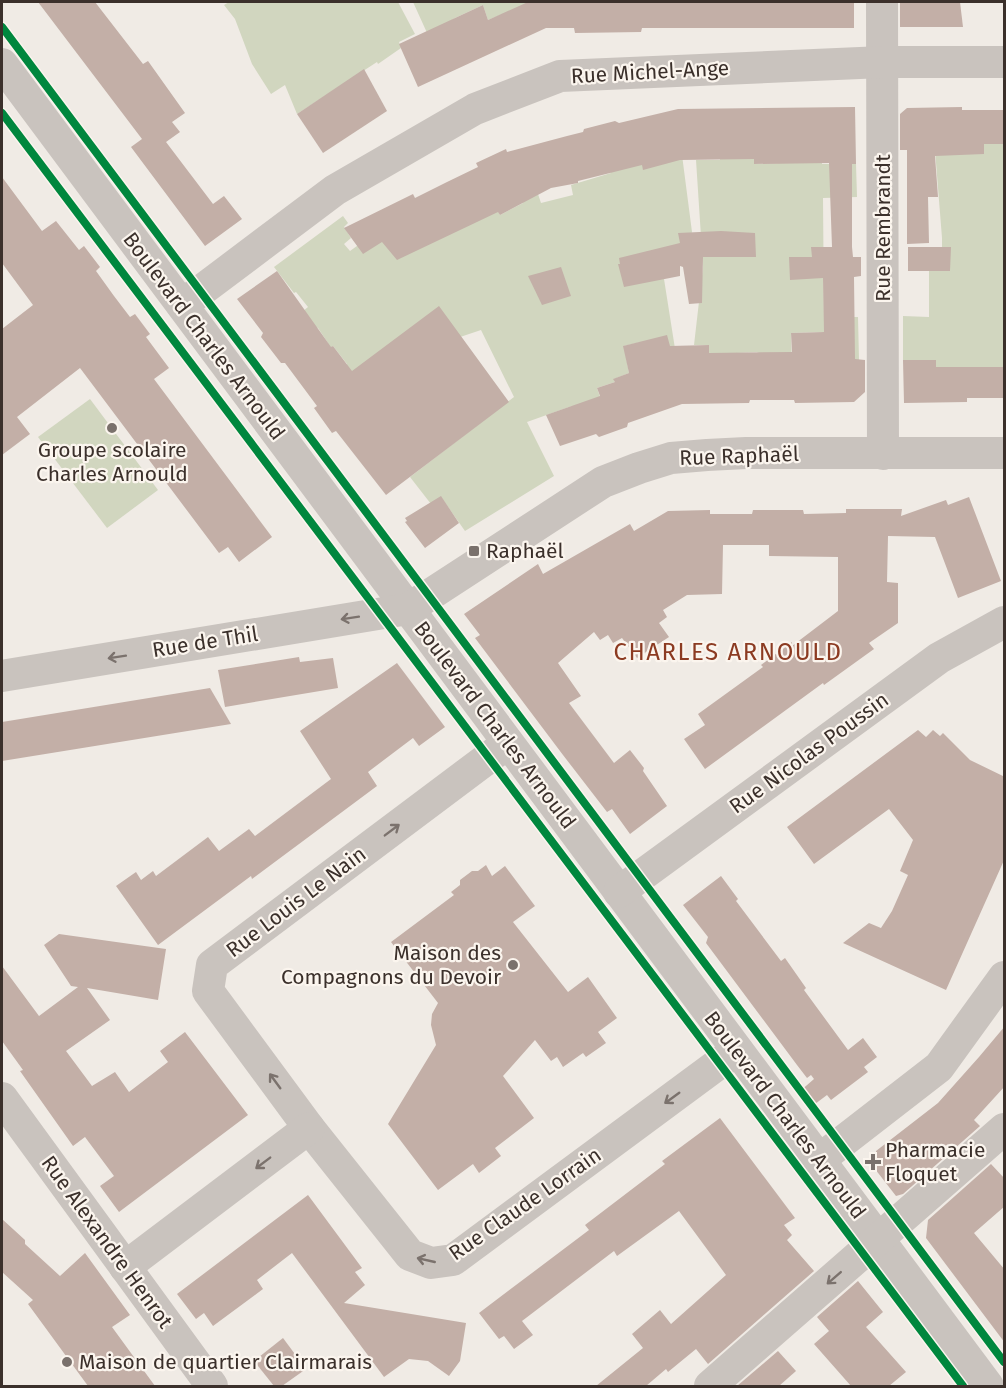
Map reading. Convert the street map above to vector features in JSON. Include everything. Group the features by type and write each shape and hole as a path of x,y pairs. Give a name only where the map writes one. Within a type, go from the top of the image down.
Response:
{"street":[{"name":"Rue Rembrandt","path":"882,2 883,454"},
{"name":"Rue Michel-Ange","path":"182,305 335,190 476,109 560,76 883,62 1005,62"},
{"name":"Boulevard Charles Arnould","path":"2,64 408,609 496,751 619,892 728,1056 819,1160 889,1231 988,1386"},
{"name":"Rue Raphaël","path":"408,609 603,482 671,458 746,453 1005,453"},
{"name":"Rue de Thil","path":"2,676 408,609"},
{"name":"Rue Nicolas Poussin","path":"619,892 939,658 1005,622"},
{"name":"Rue Louis Le Nain","path":"309,1128 208,991 212,965 496,751"},
{"path":"819,1160 939,1067 1005,977"},
{"name":"Rue Claude Lorrain","path":"309,1128 410,1255 431,1263 453,1260 728,1056"},
{"name":"Rue Alexandre Henrot","path":"2,1098 212,1386"},
{"path":"125,1267 309,1128"},
{"path":"710,1386 1005,1129"}],"green space":[{"path":"229,2 398,2 415,34 399,42 401,48 378,64 377,62 297,114 285,85 271,94 252,64 235,19 224,5"},
{"path":"413,2 532,2 488,20 483,5 455,18 428,35"},
{"path":"984,141 1004,144 1004,367 936,367 935,360 903,360 903,316 929,317 929,256 942,256 935,150 984,154"},
{"path":"754,142 754,164 822,161 822,164 856,164 857,197 823,198 824,317 858,317 859,360 824,361 823,332 791,333 792,369 757,352 737,353 709,370 709,345 694,345 703,267 696,160 720,160 720,143"},
{"path":"682,155 692,232 682,257 664,279 679,374 641,342 624,346 629,373 614,379 615,382 597,388 601,400 569,407 527,422 554,476 465,531 441,497 431,504 410,477 514,397 481,330 347,375 347,364 333,346 320,356 328,343 318,328 292,320 308,307 274,267 343,216 348,223 344,227 351,238 344,244 350,251 375,233 491,195 500,215 523,203 534,182 541,203 573,195 571,185 611,173 608,159"},
{"path":"90,399 158,490 107,528 38,437"}],"building":[{"path":"38,2 95,2 143,64 148,61 185,113 172,122 180,132 166,142 213,204 224,196 242,219 205,246 131,147 142,139"},
{"path":"528,2 854,2 854,28 642,28 641,32 575,33 574,28 546,28 418,87 399,44 483,5 488,20"},
{"path":"900,2 960,2 963,27 900,27"},
{"path":"364,69 387,111 323,153 297,114"},
{"path":"855,107 856,164 852,164 852,247 853,257 861,257 861,276 854,277 855,359 865,360 865,392 854,402 795,403 794,400 750,400 749,403 682,404 628,423 627,427 599,437 596,434 560,446 546,415 600,396 597,388 615,382 613,379 629,373 623,346 667,335 670,346 709,345 709,353 792,352 791,333 824,332 823,278 790,280 789,257 812,257 811,247 832,247 829,163 754,164 754,159 680,160 643,170 642,165 551,188 500,215 498,212 397,260 382,242 363,254 344,228 413,194 415,198 478,167 476,163 506,149 507,152 615,121 619,123 678,109"},
{"path":"962,107 962,110 1005,110 1005,144 984,144 984,154 935,156 938,197 928,197 929,243 907,244 907,150 900,150 900,114 907,108"},
{"path":"2,177 42,231 56,221 79,250 84,246 100,267 96,271 114,296 130,317 135,314 150,334 146,337 169,368 154,379 272,537 239,562 228,547 219,553 80,368 17,417 30,434 2,455 2,329 33,305 2,263"},
{"path":"721,231 755,233 756,257 703,257 702,303 689,304 683,267 680,266 680,276 624,287 618,264 620,264 619,258 680,243 678,233"},
{"path":"908,247 951,247 950,271 908,271"},
{"path":"561,267 571,296 542,305 528,276"},
{"path":"277,271 331,347 333,346 352,371 439,306 509,402 386,495 336,431 332,433 314,408 317,406 285,363 281,363 261,337 263,333 237,299"},
{"path":"903,360 936,360 936,367 1005,367 1005,398 967,398 967,402 904,403"},
{"path":"441,496 459,523 425,548 405,522 407,521 405,518"},
{"path":"969,497 1001,581 958,598 935,537 888,536 887,582 898,583 898,623 869,643 874,649 824,685 823,683 705,769 684,739 705,725 698,714 763,667 761,665 792,642 792,646 838,611 838,557 769,556 769,545 723,545 722,594 687,595 663,610 667,617 659,623 669,637 637,658 622,638 613,643 608,635 600,640 594,632 558,663 581,696 569,703 614,763 630,750 667,806 630,834 612,809 607,812 563,755 475,638 480,635 464,614 538,564 543,574 630,524 634,531 668,511 710,510 710,514 752,514 753,510 803,510 804,514 846,513 846,509 902,509 901,516 946,500 948,505"},
{"path":"299,657 300,662 333,658 338,688 225,707 218,670"},
{"path":"397,663 445,727 419,746 413,738 368,772 377,786 252,879 251,876 158,945 116,886 136,872 141,880 153,871 156,876 208,837 219,851 249,829 255,836 331,779 300,731"},
{"path":"210,688 231,724 2,761 2,722"},
{"path":"918,730 926,737 933,730 940,736 943,733 970,760 1005,777 1005,858 946,990 843,943 869,923 881,928 892,911 908,875 900,871 913,840 889,809 814,864 787,827"},
{"path":"486,865 492,876 505,866 535,906 513,922 568,992 588,977 617,1018 598,1032 606,1043 586,1057 583,1053 563,1067 557,1057 551,1061 535,1040 503,1076 534,1118 495,1148 501,1156 479,1173 473,1164 438,1190 388,1124 436,1045 431,1025 432,1014 438,1003 391,942 454,895 451,892 460,885 460,880"},
{"path":"721,876 738,899 736,901 781,961 785,958 806,988 804,990 848,1050 863,1038 877,1057 864,1067 868,1072 831,1100 827,1095 811,1107 799,1092 814,1079 811,1075 807,1078 797,1065 706,943 708,937 683,905"},
{"path":"59,934 166,949 158,1000 87,988 110,1020 66,1051 92,1086 115,1072 129,1092 168,1062 160,1051 185,1032 248,1115 119,1212 100,1186 114,1176 85,1137 73,1146 20,1071 23,1070 2,1041 2,966 39,1016 78,987 71,986 44,945"},
{"path":"1005,1026 1005,1086 974,1120 980,1126 903,1194 896,1196 875,1169 876,1151 938,1103"},
{"path":"720,1118 795,1218 784,1225 792,1235 787,1240 814,1271 708,1364 696,1349 668,1372 666,1369 646,1386 596,1386 643,1348 632,1334 660,1310 671,1324 726,1275 679,1211 617,1256 614,1251 522,1321 533,1335 514,1349 504,1336 499,1339 479,1313 589,1230 585,1225 665,1164 662,1161"},
{"path":"991,1164 1005,1179 1005,1206 974,1233 1005,1270 1005,1343 926,1238 928,1220"},
{"path":"308,1195 362,1268 355,1272 365,1285 344,1303 466,1323 460,1361 449,1376 428,1361 409,1359 384,1377 292,1253 257,1280 263,1289 213,1326 204,1313 196,1319 177,1294"},
{"path":"2,1219 60,1276 85,1253 130,1315 112,1327 155,1386 88,1386 28,1304 33,1300 2,1272"},
{"path":"858,1281 883,1312 866,1327 906,1372 889,1386 851,1386 814,1344 829,1331 817,1317"},
{"path":"283,1338 306,1369 282,1386 274,1386 254,1361"},
{"path":"778,1351 796,1371 779,1386 737,1386"}],"cycle path":[{"path":"2,27 1004,1362"},
{"path":"2,113 963,1386"}],"place":[{"name":"Groupe scolaire Charles Arnould","path":"112,428"},
{"name":"Raphaël","path":"474,551"},
{"name":"Maison des Compagnons du Devoir","path":"513,965"},
{"name":"Pharmacie Floquet","path":"873,1162"},
{"name":"Maison de quartier Clairmarais","path":"67,1362"}],"district":[{"name":"CHARLES ARNOULD","path":"728,652"}]}
